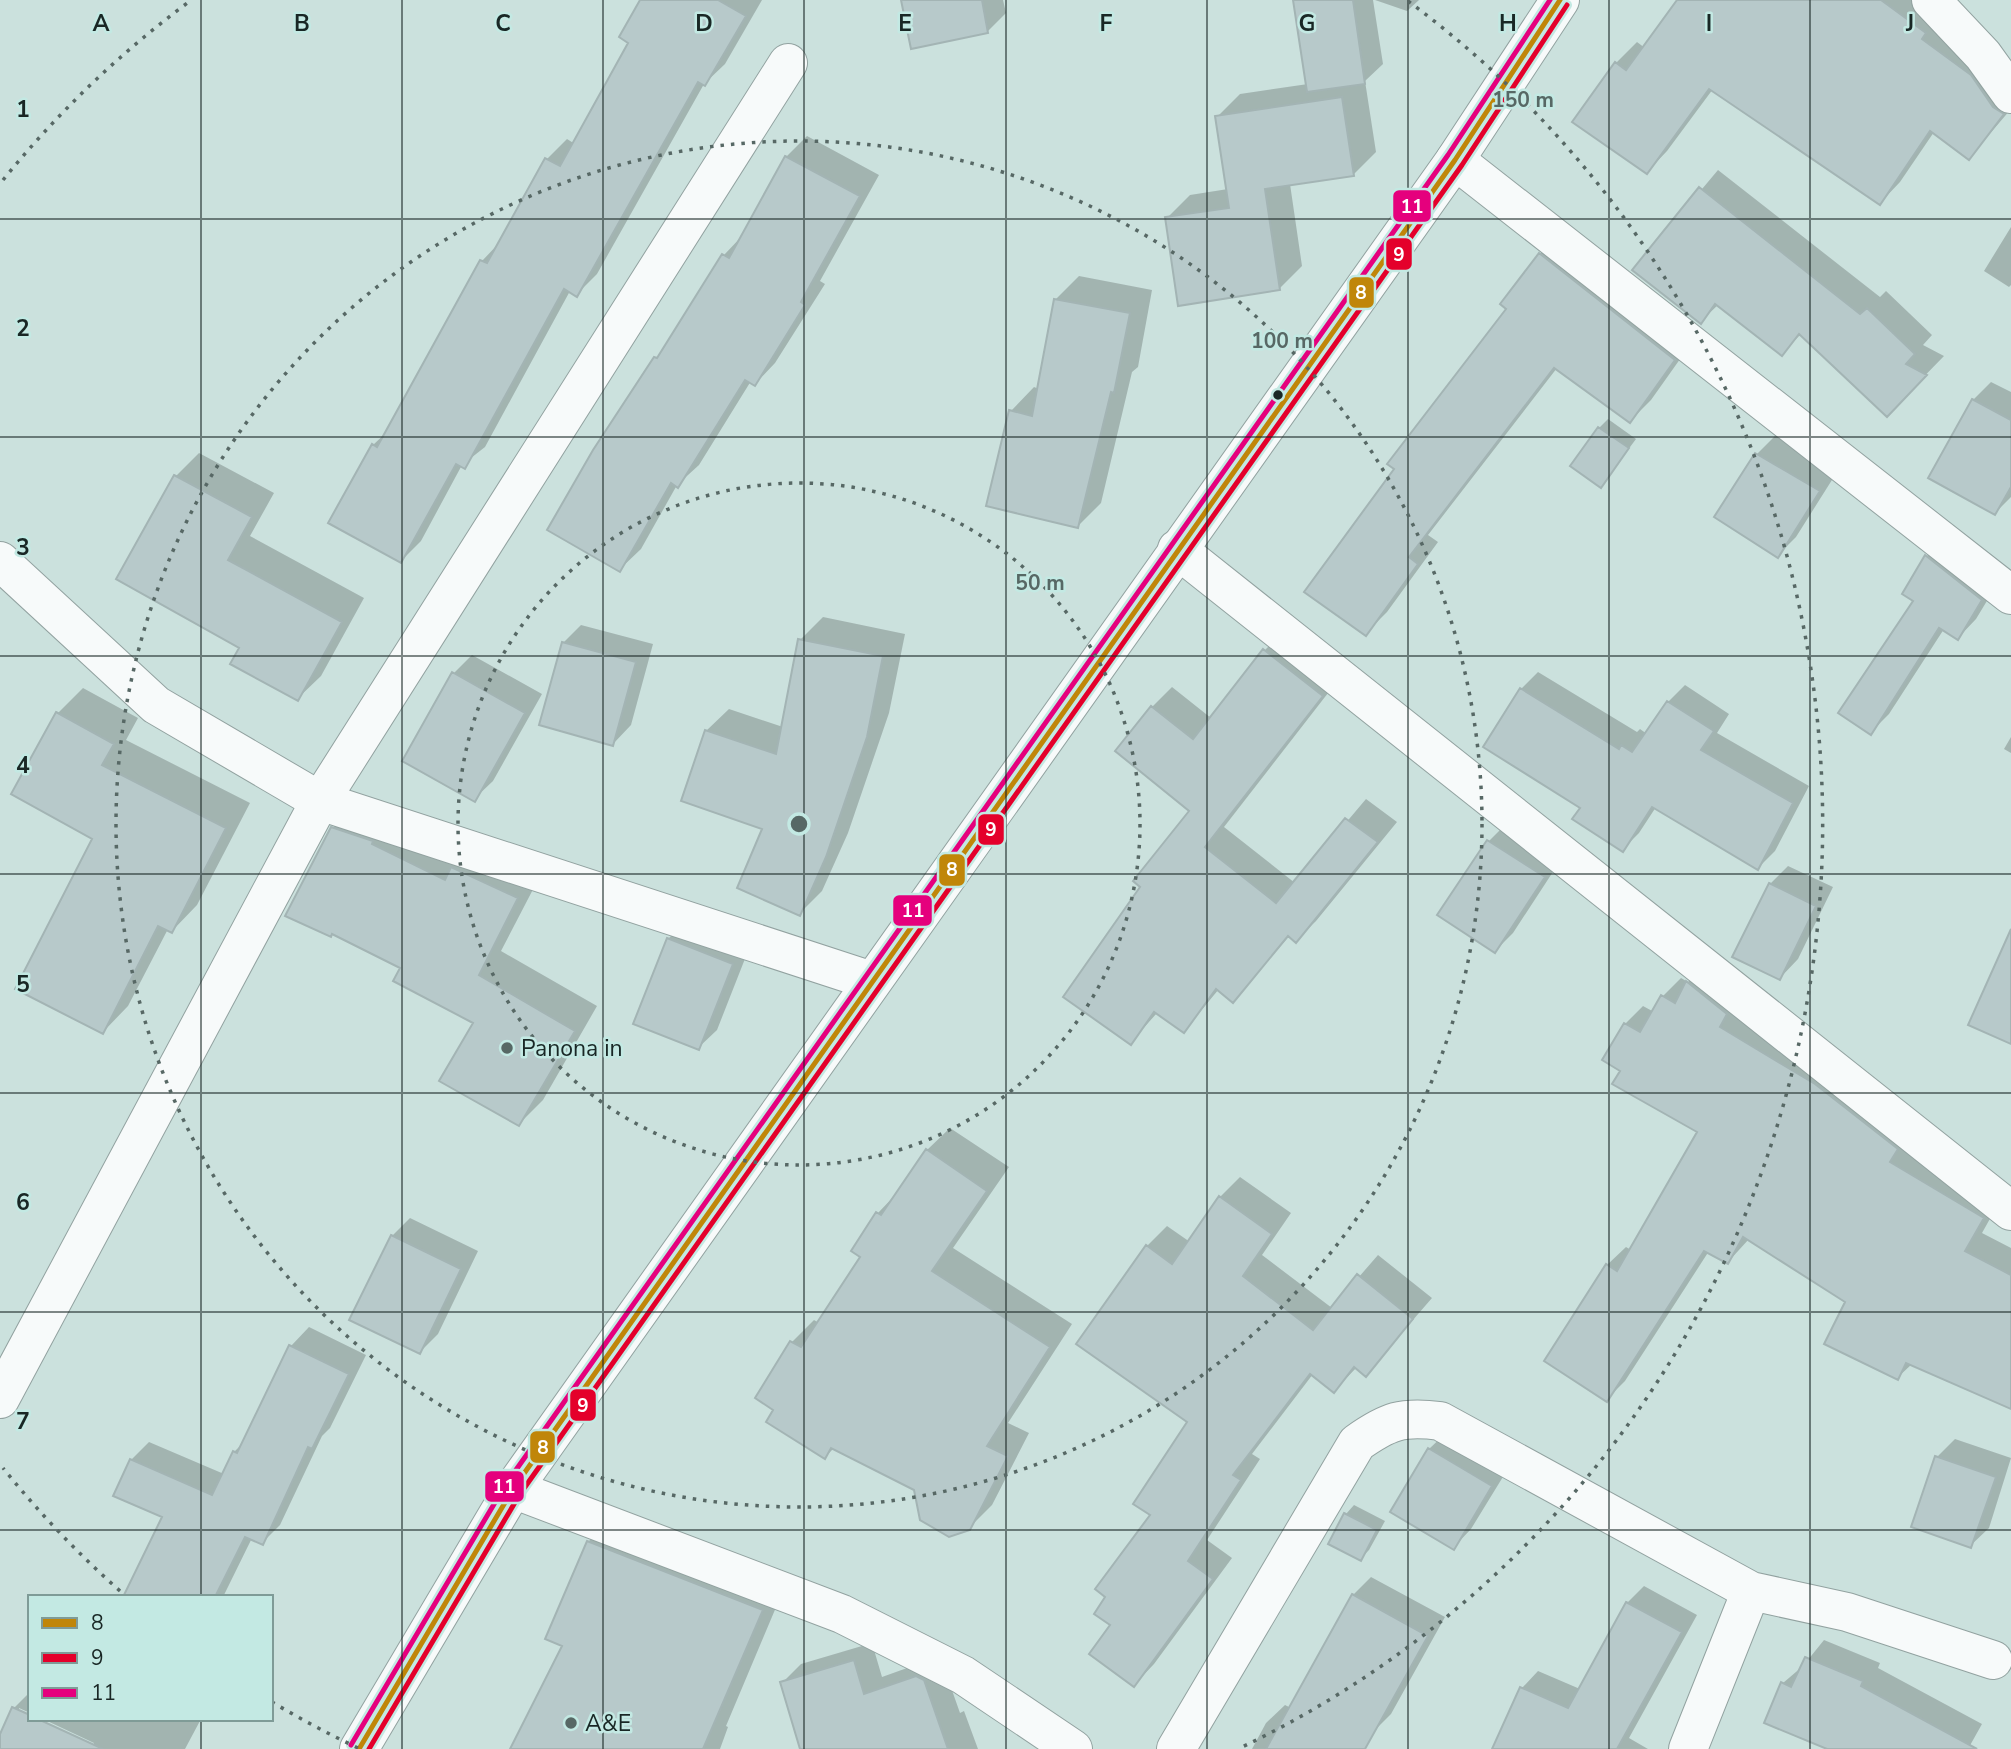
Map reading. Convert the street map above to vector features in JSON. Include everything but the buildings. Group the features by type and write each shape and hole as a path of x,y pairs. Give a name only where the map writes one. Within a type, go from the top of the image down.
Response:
{"street":[{"path":"359,1749 513,1489 1455,160 1560,0"},
{"path":"1931,0 1983,55 2011,94"},
{"path":"0,1399 320,802 788,63"},
{"path":"1455,160 2011,595"},
{"path":"1178,549 2011,1211"},
{"path":"0,561 156,705 320,802 872,981"},
{"path":"1176,1749 1357,1443 1382,1425 1409,1417 1440,1421 1751,1591 1847,1612 1993,1660"},
{"path":"513,1489 842,1614 963,1675 1073,1749"},
{"path":"1688,1749 1751,1591"}],"transit line":[{"name":"11","path":"351,1745 506,1484 1448,155 1550,0"},
{"name":"8","path":"359,1749 513,1489 1455,160 1560,0"},
{"name":"9","path":"369,1749 520,1494 1462,165 1567,5"}],"place":[{"name":"Panona in","path":"507,1048"},
{"name":"A&E","path":"571,1723"}]}
